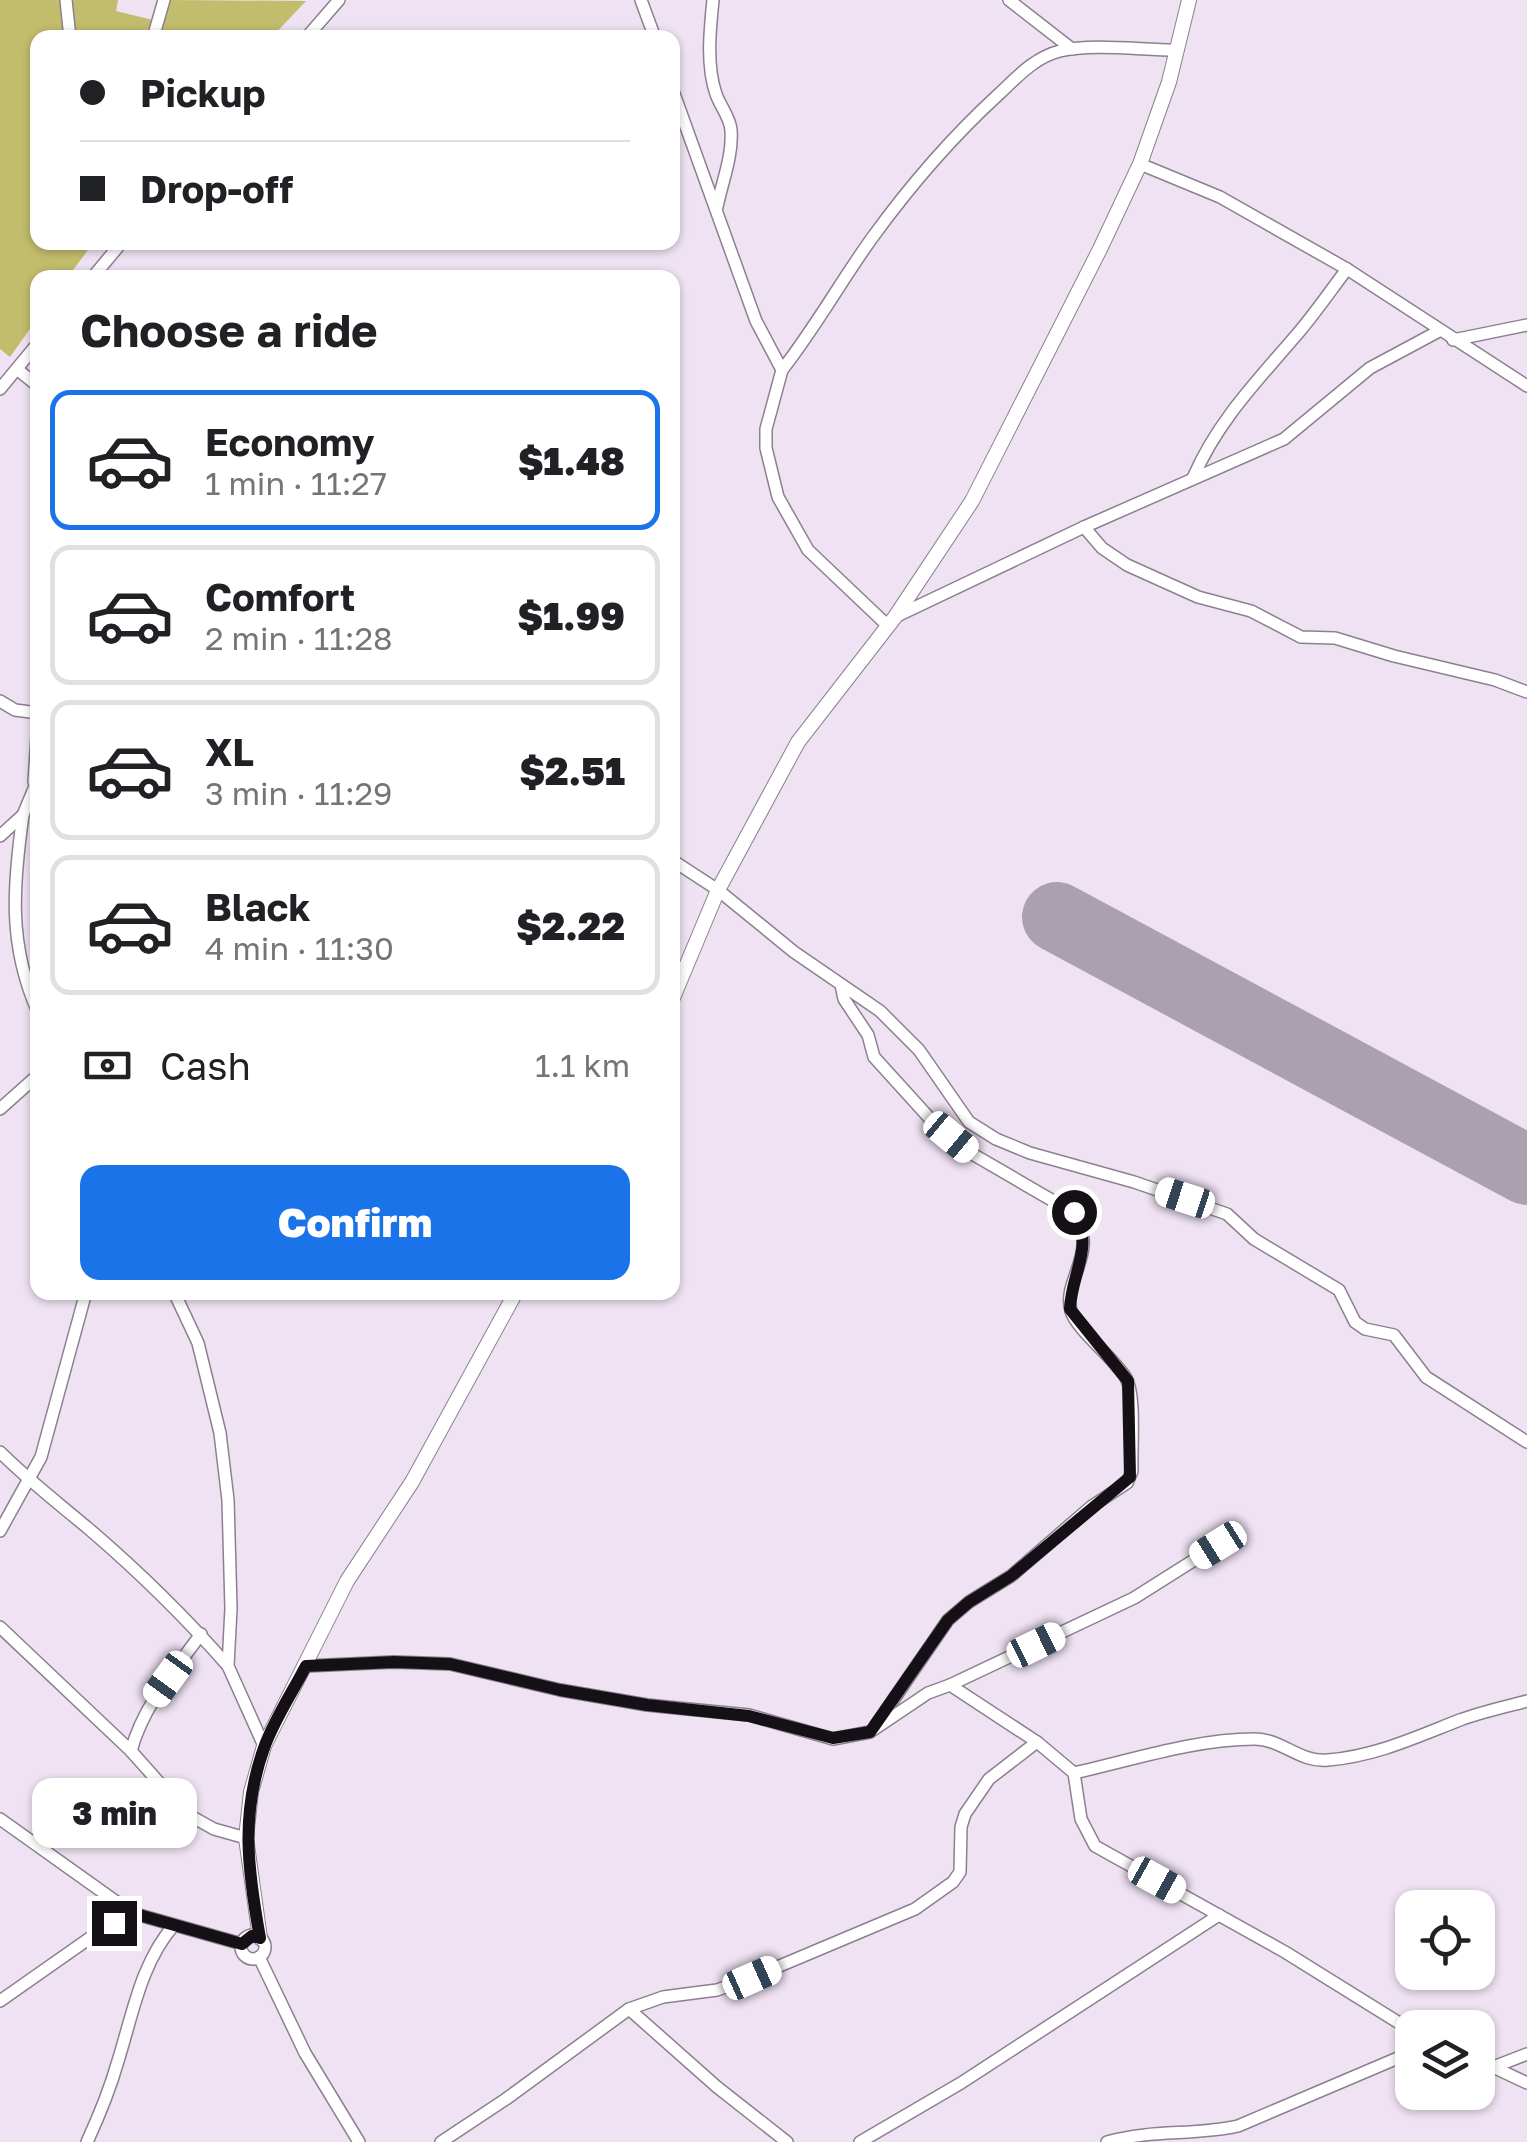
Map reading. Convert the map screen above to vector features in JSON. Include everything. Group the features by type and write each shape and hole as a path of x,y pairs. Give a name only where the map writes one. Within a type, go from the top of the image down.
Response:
{"street":[{"path":"66,0 69,30"},
{"path":"155,30 164,0"},
{"path":"313,30 340,0"},
{"path":"642,0 652,30"},
{"path":"713,0 712,70 716,94 731,126 730,152 716,212"},
{"path":"1008,0 1072,49"},
{"path":"680,981 718,890 798,742 892,621 972,501 1140,164 1169,82 1185,3"},
{"path":"892,621 808,550 778,497 766,448 766,429 782,370 813,330 872,238 968,122 1031,64 1072,49 1175,50"},
{"path":"680,111 766,344 782,370"},
{"path":"1140,164 1220,197 1347,268 1527,386"},
{"path":"1193,478 1206,447 1235,405 1302,329 1347,268"},
{"path":"1453,340 1527,324"},
{"path":"892,621 1084,527 1284,440 1370,368 1438,331"},
{"path":"0,389 30,354"},
{"path":"18,370 30,380"},
{"path":"1084,527 1102,548 1126,565 1198,597 1251,611 1301,637 1335,638 1527,692"},
{"path":"0,701 30,712"},
{"path":"30,798 13,884 16,932 30,991"},
{"path":"0,836 24,815"},
{"path":"680,865 840,985 880,1010 919,1050 969,1122 1030,1153 1134,1182 1227,1214 1254,1239 1339,1290 1355,1322 1399,1338 1426,1377 1527,1442"},
{"path":"840,985 844,1000 868,1035 874,1057 933,1122 969,1152 1074,1212 1083,1227 1084,1242 1070,1302 1072,1315 1120,1368 1130,1387 1132,1471 1127,1483 1092,1506 1011,1576 948,1620 870,1732"},
{"path":"0,1109 30,1082"},
{"path":"0,1532 42,1457 84,1300"},
{"path":"178,1300 198,1343 220,1433 228,1500 228,1666"},
{"path":"259,1958 265,1946 260,1938 246,1838 251,1792 264,1746 347,1581 412,1482 512,1300"},
{"path":"0,1452 200,1634 228,1666 264,1746"},
{"path":"306,1666 450,1664 560,1690 647,1705 749,1716 833,1738 870,1732 928,1693 1134,1598 1218,1545"},
{"path":"0,1627 131,1751 187,1814 214,1829 246,1838"},
{"path":"131,1751 137,1728 152,1702 200,1634"},
{"path":"950,1685 1037,1742 1074,1773 1081,1818 1095,1846 1395,2021"},
{"path":"1074,1773 1194,1746 1252,1739 1273,1741 1318,1761 1372,1754 1463,1718 1527,1702"},
{"path":"440,2142 506,2099 629,2008 663,1997 717,1990 752,1978 915,1909 953,1882 960,1872 965,1814 989,1780 1037,1742"},
{"path":"0,1819 132,1913 242,1944"},
{"path":"0,2001 132,1913"},
{"path":"860,2142 961,2083 1219,1915"},
{"path":"87,2142 118,2060 140,1982 154,1961 157,1944 174,1925"},
{"path":"242,1944 252,1936 260,1938"},
{"path":"242,1944 246,1956 259,1958"},
{"path":"259,1958 304,2053 359,2142"},
{"path":"629,2008 716,2086 787,2142"},
{"path":"1496,2066 1527,2054"},
{"path":"1107,2142 1138,2134 1216,2131 1238,2126 1395,2059"},
{"path":"1496,2066 1527,2083"}],"shaded area":[{"path":"0,0 118,0 116,11 161,22 169,0 306,1 279,30 30,30 30,250 88,250 73,270 30,270 30,329 10,357 0,349"}],"runway":[{"path":"1057,917 1527,1170"}],"route":[{"path":"114,1923 132,1913 242,1944 247,1937 260,1938 246,1838 251,1792 264,1746 306,1666 450,1664 560,1690 647,1705 749,1716 833,1738 870,1732 948,1620 1011,1576 1130,1477 1128,1381 1070,1309 1084,1242 1083,1227 1074,1212"}]}
